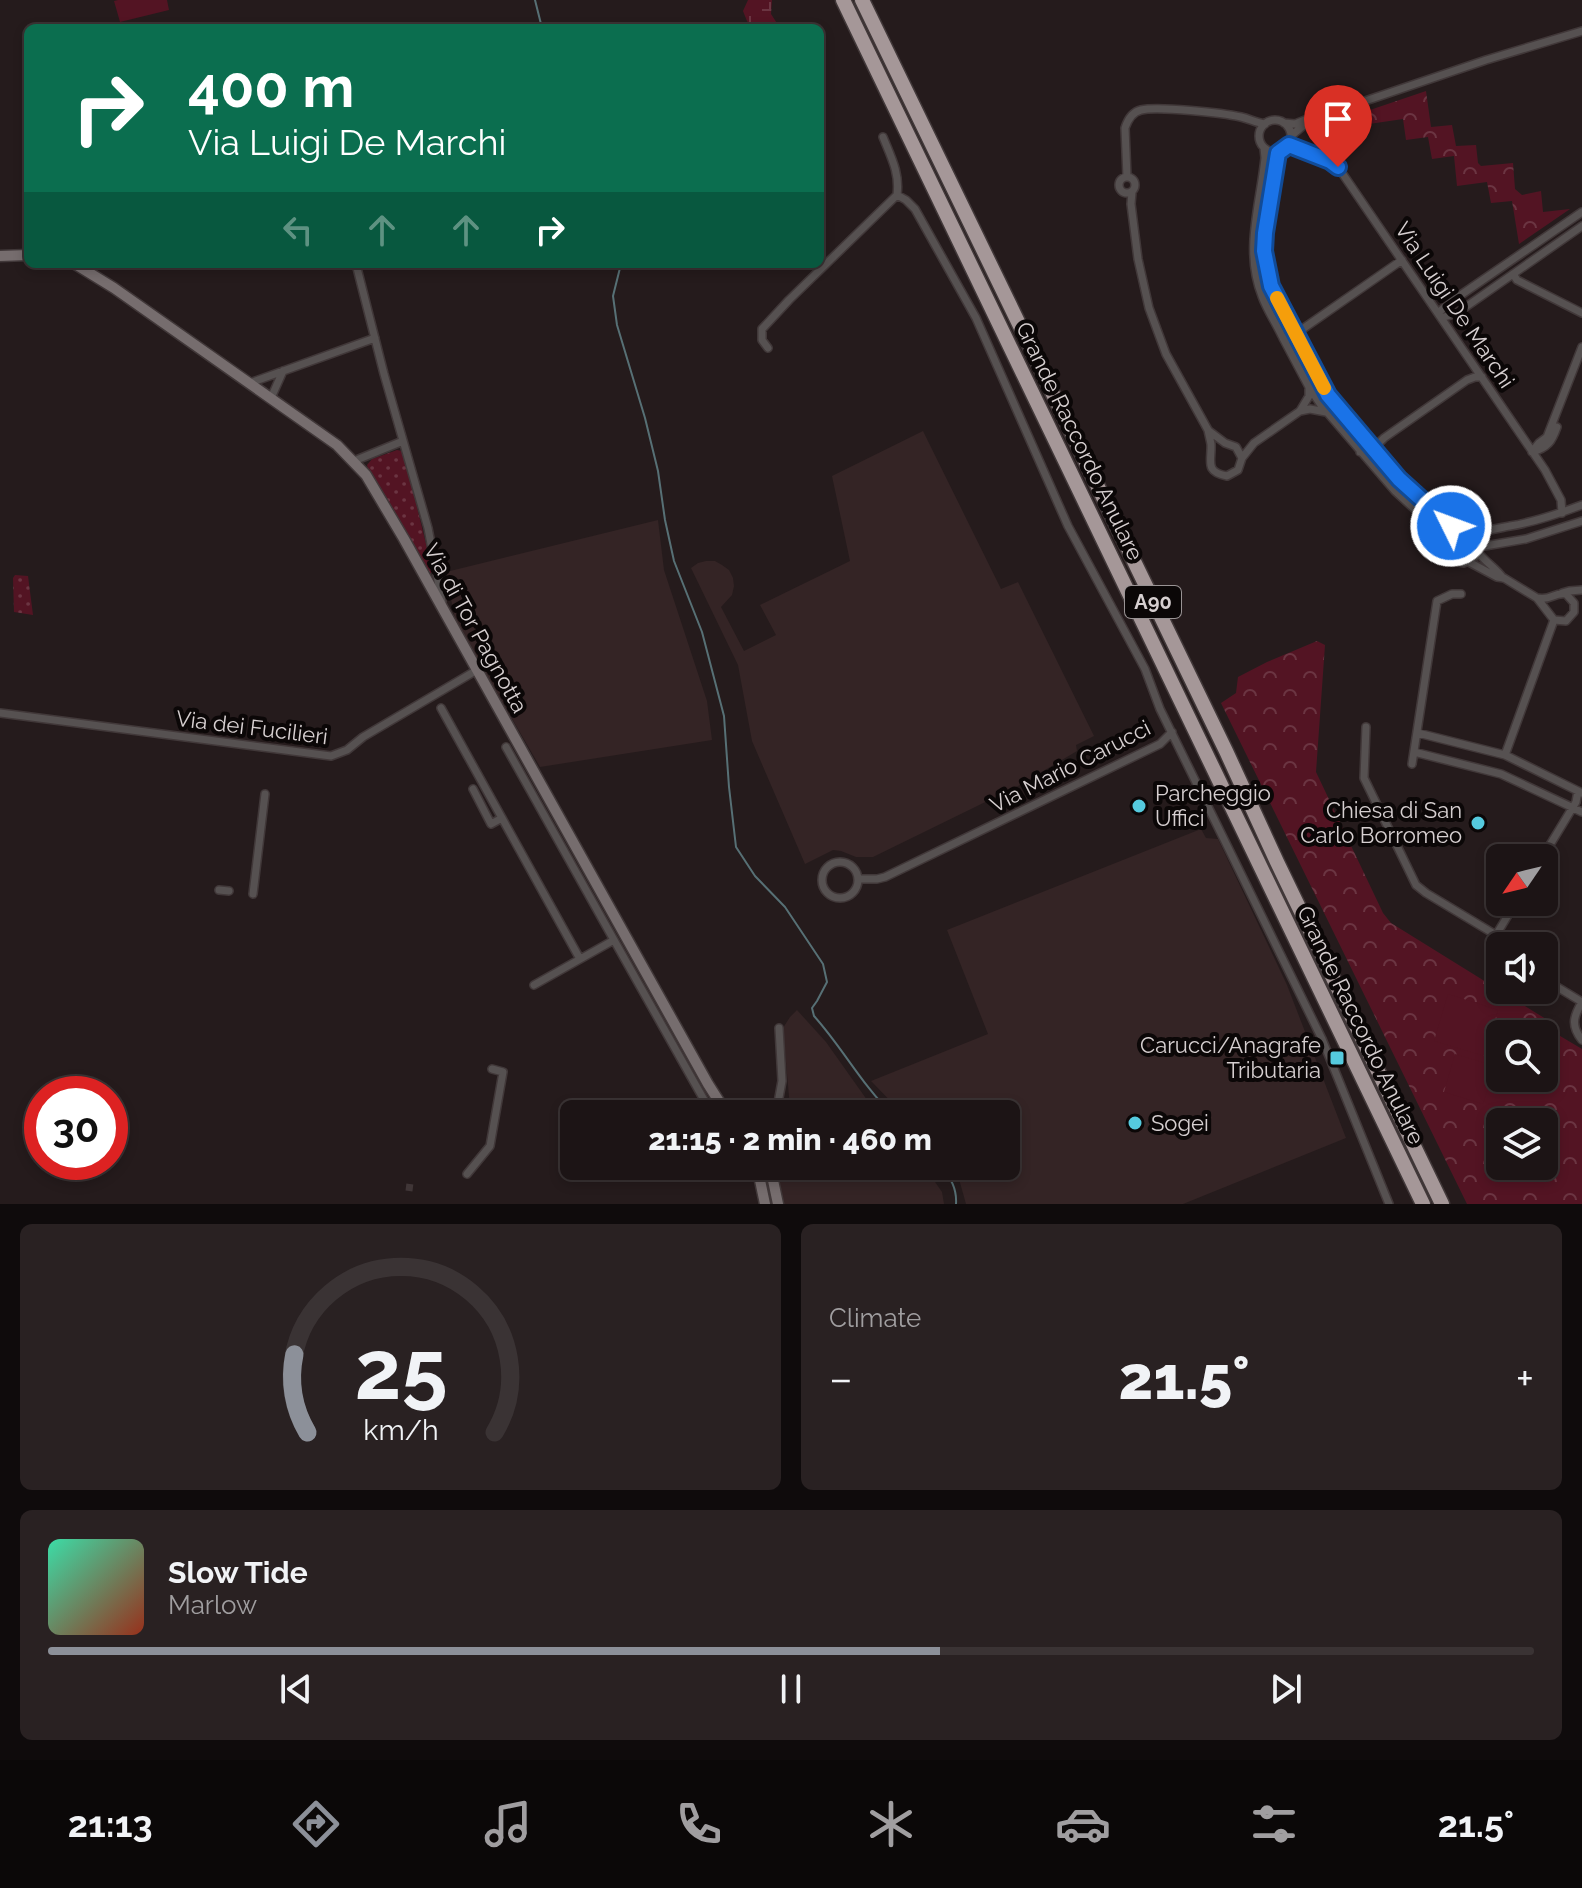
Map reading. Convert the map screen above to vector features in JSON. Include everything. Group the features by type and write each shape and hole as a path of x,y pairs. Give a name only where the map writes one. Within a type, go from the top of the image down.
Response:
{"highway":[{"name":"Grande Raccordo Anulare","path":"843,0 1407,1169 1421,1204"},
{"name":"Grande Raccordo Anulare","path":"862,0 1444,1204"}],"street":[{"path":"1233,117 1255,123 1265,124 1275,120 1295,124 1582,31"},
{"path":"1254,443 1236,447 1208,430 1180,382 1156,331 1142,282 1129,192 1135,183 1127,177 1125,128 1131,116 1141,110 1221,114 1250,126 1264,148 1265,164 1253,231 1255,271 1262,298 1309,387 1327,413 1395,491 1444,536 1451,558 1459,563 1469,562 1503,578"},
{"path":"1315,118 1292,135 1289,145 1278,153 1265,233 1264,251 1271,286 1295,334 1328,395 1399,479 1444,521 1477,539 1478,550 1503,578 1537,598 1554,620 1566,621 1578,614 1572,600 1562,593"},
{"path":"1284,123 1292,135"},
{"path":"1259,138 1265,124"},
{"path":"824,267 897,195 897,170 883,137"},
{"name":"Via Luigi De Marchi","path":"1289,145 1338,167 1553,483 1561,500 1562,513"},
{"path":"1264,148 1278,153"},
{"path":"897,195 915,209 976,318 1068,526 1142,663 1172,732"},
{"path":"1440,316 1444,307 1582,212"},
{"path":"1440,316 1457,313 1582,226"},
{"path":"1546,236 1553,246"},
{"path":"0,256 24,255"},
{"path":"1282,336 1288,339 1402,260"},
{"name":"Via di Tor Pagnotta","path":"82,268 328,438 354,461 379,496 718,1100"},
{"path":"357,268 428,528 444,612"},
{"path":"768,348 763,344 762,329 823,268"},
{"path":"1491,274 1498,284"},
{"path":"1513,274 1517,280 1582,313"},
{"path":"250,383 375,338"},
{"path":"1532,452 1547,437 1582,347"},
{"path":"1532,452 1552,441 1582,354"},
{"path":"271,398 283,371"},
{"path":"1360,452 1373,449 1467,380 1482,377"},
{"path":"1300,411 1309,396 1309,387"},
{"path":"1242,458 1254,443 1300,411 1310,409 1327,413"},
{"path":"1208,430 1211,467 1221,475 1233,474 1242,465 1236,447"},
{"path":"354,461 403,441"},
{"path":"1211,452 1225,443"},
{"path":"1446,543 1452,534 1522,524 1582,505"},
{"path":"1469,562 1478,550 1582,521"},
{"path":"1547,610 1550,599 1557,594 1582,590"},
{"path":"1412,764 1437,601 1452,594 1461,594"},
{"path":"1537,598 1550,599"},
{"path":"1505,755 1554,620"},
{"name":"Via dei Fucilieri","path":"0,713 331,756 477,670"},
{"path":"441,708 580,959"},
{"path":"1366,727 1364,778 1416,885 1491,932"},
{"name":"Via Mario Carucci","path":"858,879 885,877 1160,744 1172,732 1322,1039 1389,1204"},
{"path":"1418,733 1505,755 1580,792 1551,844"},
{"path":"506,747 704,1100"},
{"path":"1414,752 1501,774 1582,812"},
{"path":"473,789 491,824 502,818"},
{"path":"253,894 265,794"},
{"path":"839,861 853,867 858,879 853,893 841,898 828,894 821,881 827,867 839,861"},
{"path":"219,890 229,891"},
{"path":"534,985 614,940"},
{"path":"1558,987 1582,1002 1573,1016 1574,1029 1582,1039"},
{"path":"779,1028 782,1081 779,1100"},
{"path":"467,1174 490,1146 503,1072 492,1069"},
{"path":"760,1180 765,1204"},
{"path":"773,1180 778,1204"}],"shaded area":[{"path":"923,431 1001,589 1018,582 1094,736 1076,745 1077,751 1018,786 873,857 856,857 833,850 805,864 752,741 738,665 691,568 698,563 715,561 729,570 734,586 732,595 721,607 744,651 776,635 760,605 850,561 832,476"},
{"path":"658,520 664,570 707,701 712,740 540,767 455,620 446,572"},
{"name":"Sogei","path":"1201,829 1206,838 1218,839 1287,985 1346,1138 1183,1204 966,1204 959,1180 1020,1180 1020,1100 889,1100 871,1081 988,1034 947,930"},
{"path":"797,1010 826,1042 867,1100 789,1100 783,1028"},
{"path":"778,1180 934,1180 942,1192 944,1204 782,1204"}],"green space":[{"path":"167,0 169,10 120,22 114,1"},
{"path":"748,0 772,0 771,14 777,24 749,24 743,11"},
{"path":"1426,91 1431,127 1452,125 1456,146 1476,145 1481,166 1513,163 1515,189 1522,195 1541,191 1543,212 1570,209 1519,244 1512,201 1491,203 1487,182 1457,186 1454,156 1432,159 1428,137 1406,140 1403,119 1369,124 1367,111"},
{"path":"397,450 404,454 429,556 430,574 369,473 367,465 372,459"},
{"path":"15,575 28,576 33,615 14,612"},
{"path":"1317,641 1325,645 1316,772 1383,913 1391,923 1486,982 1486,1004 1522,1004 1548,1020 1486,1020 1486,1092 1558,1092 1558,1035 1582,1049 1582,1204 1467,1204 1221,703 1236,693 1238,677"},
{"path":"1448,994 1498,1010 1495,1020 1486,1020 1484,1056 1434,1041"},
{"path":"1455,1054 1486,1063 1487,1092 1483,1104 1444,1092"}],"waterway":[{"path":"535,0 541,24"},
{"path":"620,268 613,296 617,325 658,471 674,561 702,632 724,716 736,847 755,876 785,907 823,964 827,982 812,1008 814,1016 879,1100"},
{"path":"951,1180 956,1204"}],"tunnel":[{"path":"409,1191 410,1183"}],"slow traffic":[{"path":"1277,298 1324,388"}],"place":[{"name":"Parcheggio Uffici","path":"1139,806"},
{"name":"Chiesa di San Carlo Borromeo","path":"1478,823"},
{"name":"Carucci/Anagrafe Tributaria","path":"1337,1058"},
{"name":"Sogei","path":"1135,1123"}],"route":[{"path":"1338,167 1304,149 1289,145 1278,153 1264,251 1271,286 1328,395 1399,479 1451,526"}]}
